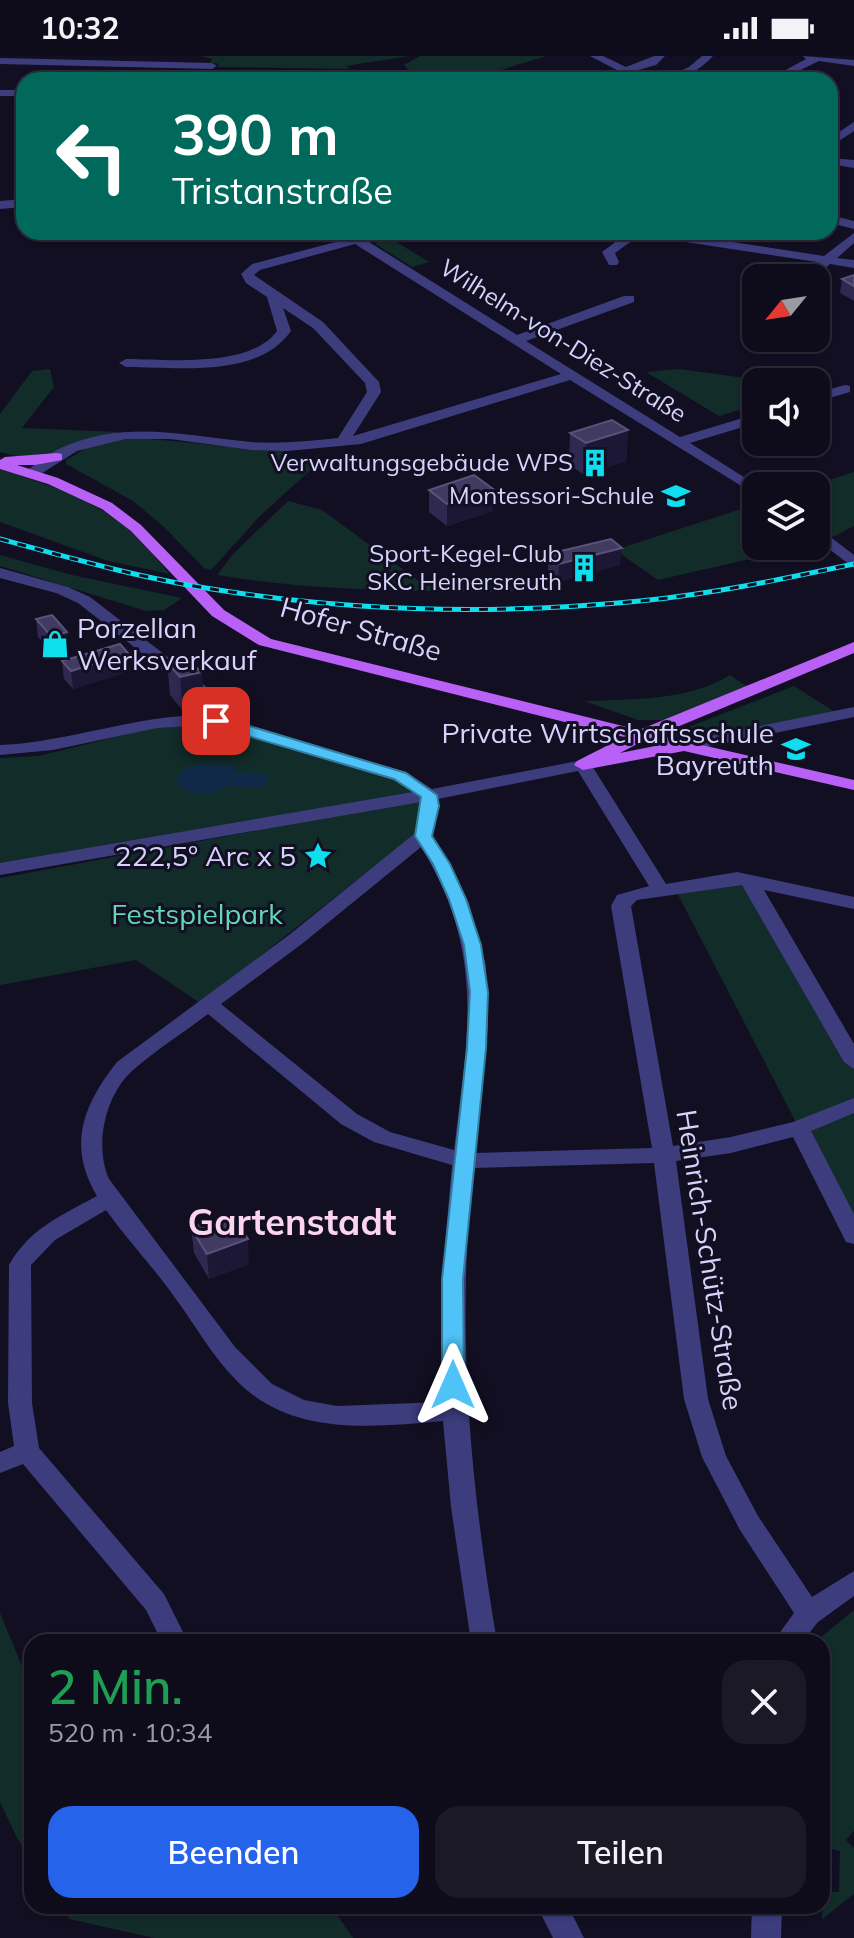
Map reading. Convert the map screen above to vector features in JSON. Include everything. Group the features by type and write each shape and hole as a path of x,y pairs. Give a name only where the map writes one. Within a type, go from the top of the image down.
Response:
{"main road":[{"path":"3,461 35,461 60,455 61,467 71,478"},
{"name":"Hofer Straße","path":"3,461 71,478 123,504 153,528 233,609 282,637 623,724 664,725"},
{"name":"Hofer Straße","path":"35,470 107,506 136,528 218,613 265,642 585,723 854,785"},
{"path":"624,750 640,736 664,725 854,647"},
{"path":"585,723 603,741 590,760"},
{"path":"590,760 624,750 686,746"}],"street":[{"path":"595,56 631,72"},
{"path":"627,70 652,63 660,56"},
{"path":"686,72 708,56"},
{"path":"787,72 815,57 854,63"},
{"path":"0,61 113,60 212,66"},
{"path":"838,138 854,125"},
{"path":"820,264 854,237"},
{"path":"342,443 374,392 372,382 318,325 249,278 249,271 357,240"},
{"name":"Wilhelm-von-Diez-Straße","path":"357,240 742,482"},
{"path":"613,262 608,252 627,240"},
{"path":"694,240 854,264"},
{"path":"126,363 221,360 265,351 278,343 284,331 273,295"},
{"path":"516,340 629,299"},
{"path":"35,470 89,442 142,433 252,446 342,443 405,429 572,375"},
{"path":"830,394 845,389"},
{"path":"680,442 742,422"},
{"path":"830,543 854,563"},
{"path":"0,573 66,592 94,607 215,702 219,709 216,721"},
{"path":"686,746 854,712"},
{"path":"0,750 50,746 184,720 216,721 400,776 429,795"},
{"path":"0,869 429,795 590,760 660,889 726,878 749,880 854,903"},
{"path":"429,795 430,806 423,836 296,939 132,1060 107,1090 93,1134 91,1160 93,1170 111,1198 182,1289 229,1357 265,1392 302,1410 342,1415 453,1411"},
{"path":"423,836 442,864 457,899 473,945 479,992 477,1048 453,1279 453,1411 483,1634"},
{"path":"749,880 854,1062"},
{"name":"Heinrich-Schütz-Straße","path":"660,889 632,895 624,899 621,906 664,1155 696,1399 714,1457 749,1523 809,1614"},
{"path":"208,1004 349,1119 395,1142 464,1161 664,1155 731,1145 799,1128 854,1105"},
{"path":"799,1128 854,1236"},
{"path":"111,1198 37,1242 25,1253 20,1265 20,1403 27,1451 155,1602 171,1634"},
{"path":"0,1463 27,1451"},
{"path":"793,1634 809,1614 854,1582"},
{"path":"556,1914 569,1938"},
{"path":"766,1938 767,1914"}],"green space":[{"path":"201,56 409,56 346,66 350,69 219,67 217,63 210,63 212,59"},
{"path":"420,56 547,56 493,72 412,72 404,65"},
{"path":"393,240 429,262 412,267 374,243"},
{"path":"50,369 54,387 22,428 119,432 75,443 56,454 30,459 0,452 0,414 32,371"},
{"path":"679,369 742,378 742,409 719,416 646,372"},
{"path":"125,438 285,450 280,456 317,464 260,516 211,570 204,568 133,501 66,464 66,460 90,446"},
{"path":"0,469 70,494 103,511 133,533 170,574 108,561 0,522"},
{"path":"854,472 854,526 833,537 830,535 830,480"},
{"path":"288,501 322,510 423,584 555,586 494,592 378,590 298,585 217,575 233,554"},
{"path":"742,509 742,560 745,560 658,580 615,550"},
{"path":"0,555 72,575 182,598 164,610 146,611 0,566"},
{"path":"730,675 748,687 670,720 638,720 584,701 678,694 714,684"},
{"path":"794,686 835,712 684,744 673,733"},
{"name":"Festspielpark","path":"203,725 229,728 394,778 412,793 0,864 0,758 38,756 153,728"},
{"name":"Festspielpark","path":"422,800 422,829 200,1003 136,960 0,985 0,878"},
{"path":"748,880 854,1062 854,1234 674,887"},
{"path":"854,1610 854,1831 846,1840 854,1848 854,1894 830,1913 830,1891 839,1892 840,1851 830,1849 830,1634 825,1634"},
{"path":"0,1613 24,1671 24,1849 0,1802"},
{"path":"67,1914 336,1914 353,1938 154,1938 69,1919"}],"water":[{"path":"200,764 236,766 234,772 269,775 265,788 226,786 216,792 202,794 178,786 177,777 184,769"}],"building":[{"path":"854,275 854,286 842,279"},
{"path":"612,420 628,430 586,443 570,433"},
{"path":"474,475 493,489 447,504 429,490"},
{"path":"611,539 622,548 559,564 548,554"},
{"path":"52,615 67,632 52,637 36,619"},
{"path":"120,644 128,653 71,671 62,661"},
{"path":"181,656 202,672 180,677 167,662"},
{"path":"232,1214 248,1239 207,1254 191,1228"}],"railway":[{"path":"0,539 132,573 212,589 318,603 425,609 533,608 640,601 721,590 854,564"}],"place":[{"name":"Verwaltungsgebäude WPS","path":"595,463"},
{"name":"Montessori-Schule","path":"676,496"},
{"name":"Sport-Kegel-Club SKC Heinersreuth","path":"584,568"},
{"name":"Porzellan Werksverkauf","path":"55,644"},
{"name":"Private Wirtschaftsschule Bayreuth","path":"796,749"},
{"name":"222,5º Arc x 5","path":"318,856"}],"district":[{"name":"Gartenstadt","path":"292,1222"}],"route":[{"path":"216,721 400,776 429,795 430,806 423,836 442,864 457,899 473,945 479,992 477,1048 453,1279 453,1385"}]}
